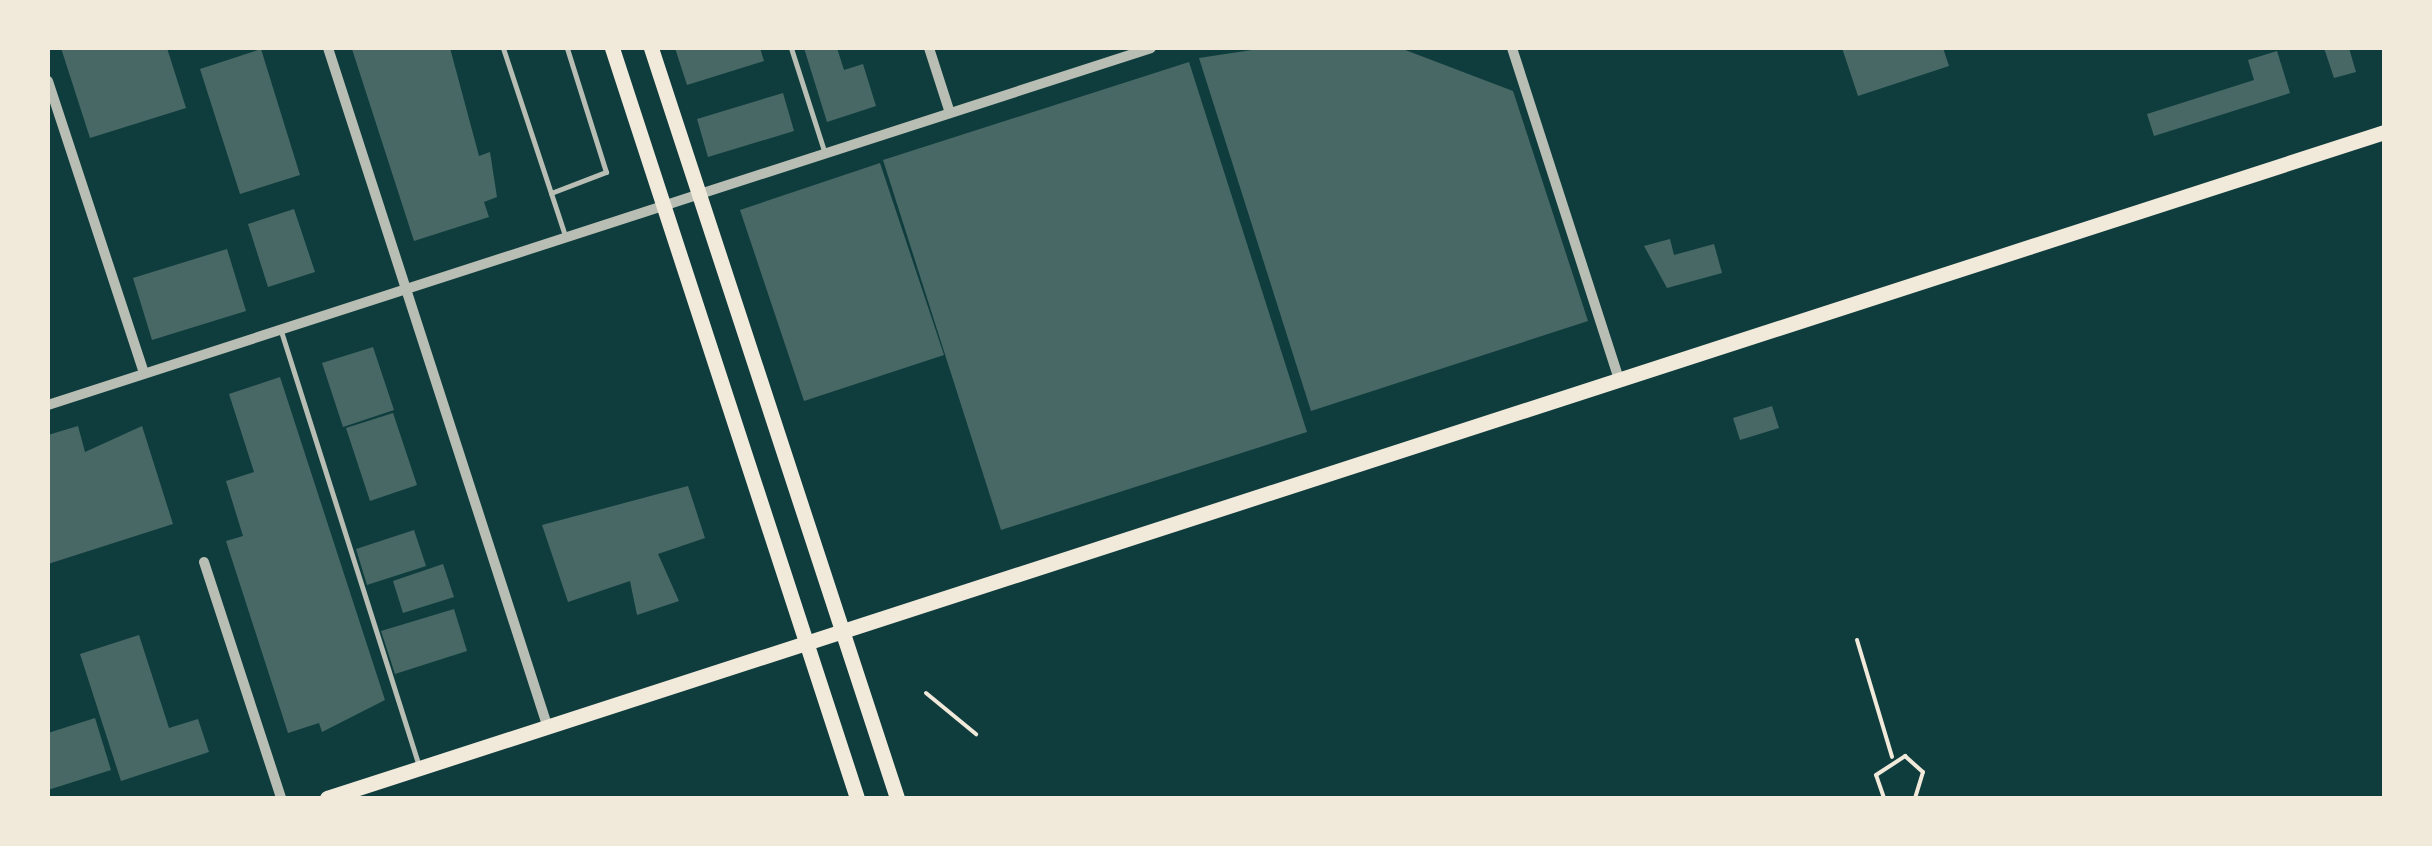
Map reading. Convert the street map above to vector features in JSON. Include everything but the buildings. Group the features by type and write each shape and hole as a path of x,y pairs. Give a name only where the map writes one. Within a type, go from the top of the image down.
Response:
{"main road":[{"path":"612,48 858,798"},
{"path":"651,48 897,798"},
{"path":"328,798 841,626 2384,132"}],"street":[{"path":"328,48 546,726"},
{"path":"929,48 950,114"},
{"path":"48,405 405,286 1151,48"},
{"path":"1512,48 1619,380"},
{"path":"48,81 144,373"},
{"path":"204,562 281,798"}],"lane":[{"path":"503,48 565,236"},
{"path":"551,193 606,172 567,48"},
{"path":"791,48 825,154"},
{"path":"280,328 420,768"}],"path":[{"path":"1856,640 1892,757 1923,772 1915,798"},
{"path":"926,693 976,734"},
{"path":"1884,798 1876,775 1892,757"}]}
